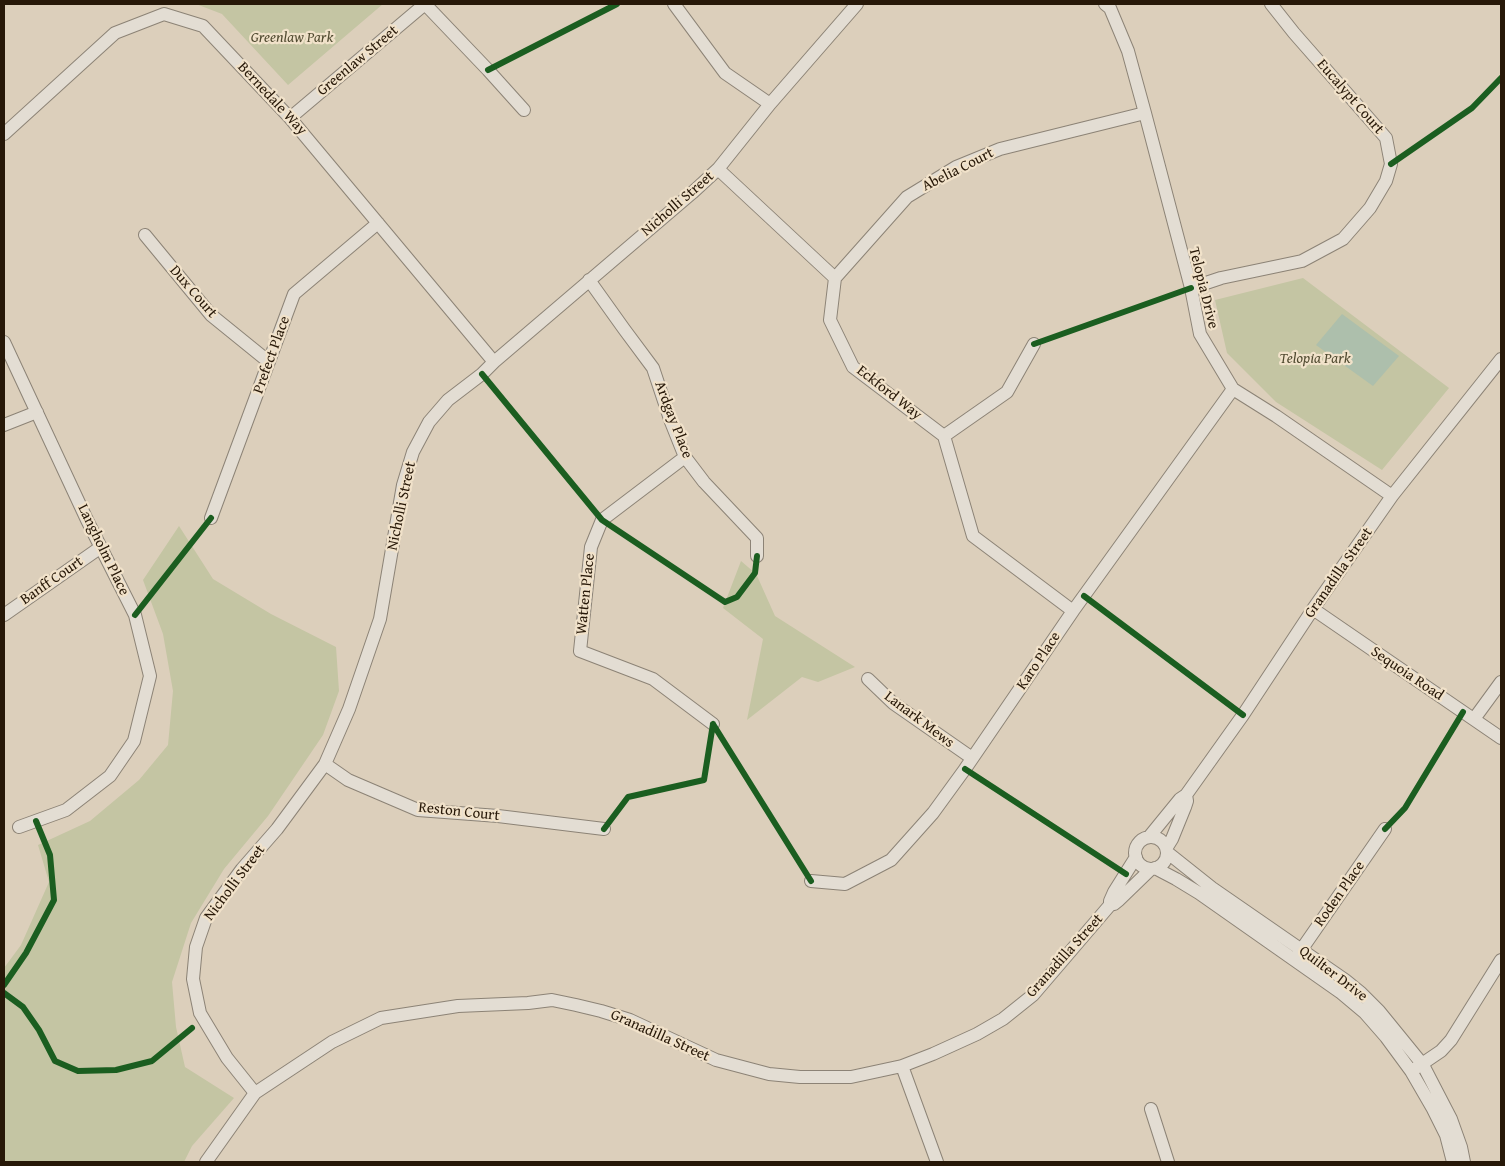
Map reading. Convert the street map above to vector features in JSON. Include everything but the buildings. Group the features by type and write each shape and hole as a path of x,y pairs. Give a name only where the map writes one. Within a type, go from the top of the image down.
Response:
{"street":[{"path":"425,4 524,110"},
{"name":"Greenlaw Street","path":"290,118 425,4"},
{"path":"674,4 725,73 770,104"},
{"name":"Nicholli Street","path":"255,1093 227,1058 200,1013 194,979 196,947 206,918 242,869 277,829 325,764 349,709 380,619 403,484 413,452 429,422 448,400 482,374 718,169 770,104 857,4"},
{"name":"Telopia Drive","path":"1106,4 1110,8 1128,51 1146,113 1191,288 1200,334 1233,389 1276,416 1392,496"},
{"name":"Eucalypt Court","path":"1191,288 1221,278 1302,261 1343,239 1370,208 1386,181 1391,164 1386,138 1271,4"},
{"name":"Bernedale Way","path":"4,134 115,32 164,14 203,26 290,118 494,362"},
{"name":"Abelia Court","path":"835,278 907,197 956,167 1000,149 1146,113"},
{"path":"718,169 835,278"},
{"name":"Prefect Place","path":"210,518 294,294 378,223"},
{"name":"Dux Court","path":"145,235 211,315 269,362"},
{"name":"Eckford Way","path":"835,278 830,320 853,367 944,436"},
{"name":"Ardgay Place","path":"589,280 653,368 685,457 704,482 757,538 757,556"},
{"name":"Langholm Place","path":"4,342 134,615 150,676 134,741 110,776 66,810 19,827"},
{"path":"1034,344 1007,392 944,436 973,536 1073,611"},
{"name":"Granadilla Street","path":"1149,837 1180,799 1186,795 1243,716 1313,609 1392,496 1501,359"},
{"name":"Karo Place","path":"811,881 845,884 890,860 933,813 1073,611 1233,389"},
{"path":"4,425 36,412"},
{"name":"Watten Place","path":"685,457 602,520 591,547 580,651 653,679 713,724"},
{"name":"Banff Court","path":"4,615 101,547"},
{"name":"Sequoia Road","path":"1313,609 1501,738"},
{"name":"Lanark Mews","path":"868,679 893,703 972,758"},
{"path":"1474,719 1501,682"},
{"name":"Reston Court","path":"325,764 348,780 418,810 498,816 604,829"},
{"name":"Granadilla Street","path":"1167,850 1185,808 1186,795"},
{"name":"Roden Place","path":"1297,955 1385,829"},
{"path":"1149,837 1160,839 1167,850 1164,863 1153,869 1145,868 1140,864 1135,851 1141,840 1149,837"},
{"name":"Quilter Drive","path":"1167,850 1297,955 1365,1013 1386,1037 1411,1071 1433,1108 1446,1135 1452,1162"},
{"name":"Granadilla Street","path":"1110,905 1114,892 1136,857"},
{"name":"Granadilla Street","path":"206,1162 255,1093 332,1042 381,1018 458,1006 552,1000 601,1011 630,1020 716,1060 769,1074 800,1077 851,1077 902,1066 977,1034 1002,1019 1033,995 1110,905 1119,900 1153,869"},
{"name":"Quilter Drive","path":"1153,869 1176,879 1297,955 1345,980 1361,993 1385,1018 1423,1065 1452,1119 1464,1162"},
{"path":"1411,1071 1423,1065 1441,1051 1451,1040 1501,960"},
{"path":"902,1066 937,1162"},
{"path":"1150,1108 1168,1162"}],"green space":[{"name":"Greenlaw Park","path":"196,4 383,4 288,85 222,14"},
{"name":"Telopia Park","path":"1303,278 1449,388 1382,470 1276,402 1227,353 1215,300"},
{"path":"179,526 213,579 271,614 336,647 339,691 323,735 268,816 224,869 191,923 172,982 176,1027 185,1067 234,1098 192,1146 184,1162 4,1162 4,968 21,945 49,882 38,845 90,821 139,780 168,745 173,691 163,634 143,580"},
{"path":"741,561 755,573 775,616 855,667 818,682 802,677 747,720 763,639 723,608"}],"shaded area":[{"path":"1342,314 1399,356 1373,386 1316,345"}],"cycle path":[{"path":"488,70 617,4"},
{"path":"1391,164 1472,108 1501,78"},
{"path":"1034,344 1191,288"},
{"path":"482,374 602,520 725,602 737,597 755,573 757,556"},
{"path":"135,615 211,518"},
{"path":"1084,596 1243,715"},
{"path":"1385,829 1405,808 1463,712"},
{"path":"713,724 811,881"},
{"path":"604,829 628,797 704,780 713,724"},
{"path":"965,769 1126,874"},
{"path":"4,985 26,953 54,900 50,855 36,821"},
{"path":"4,993 23,1007 39,1030 55,1061 78,1071 116,1070 152,1061 192,1028"}]}
